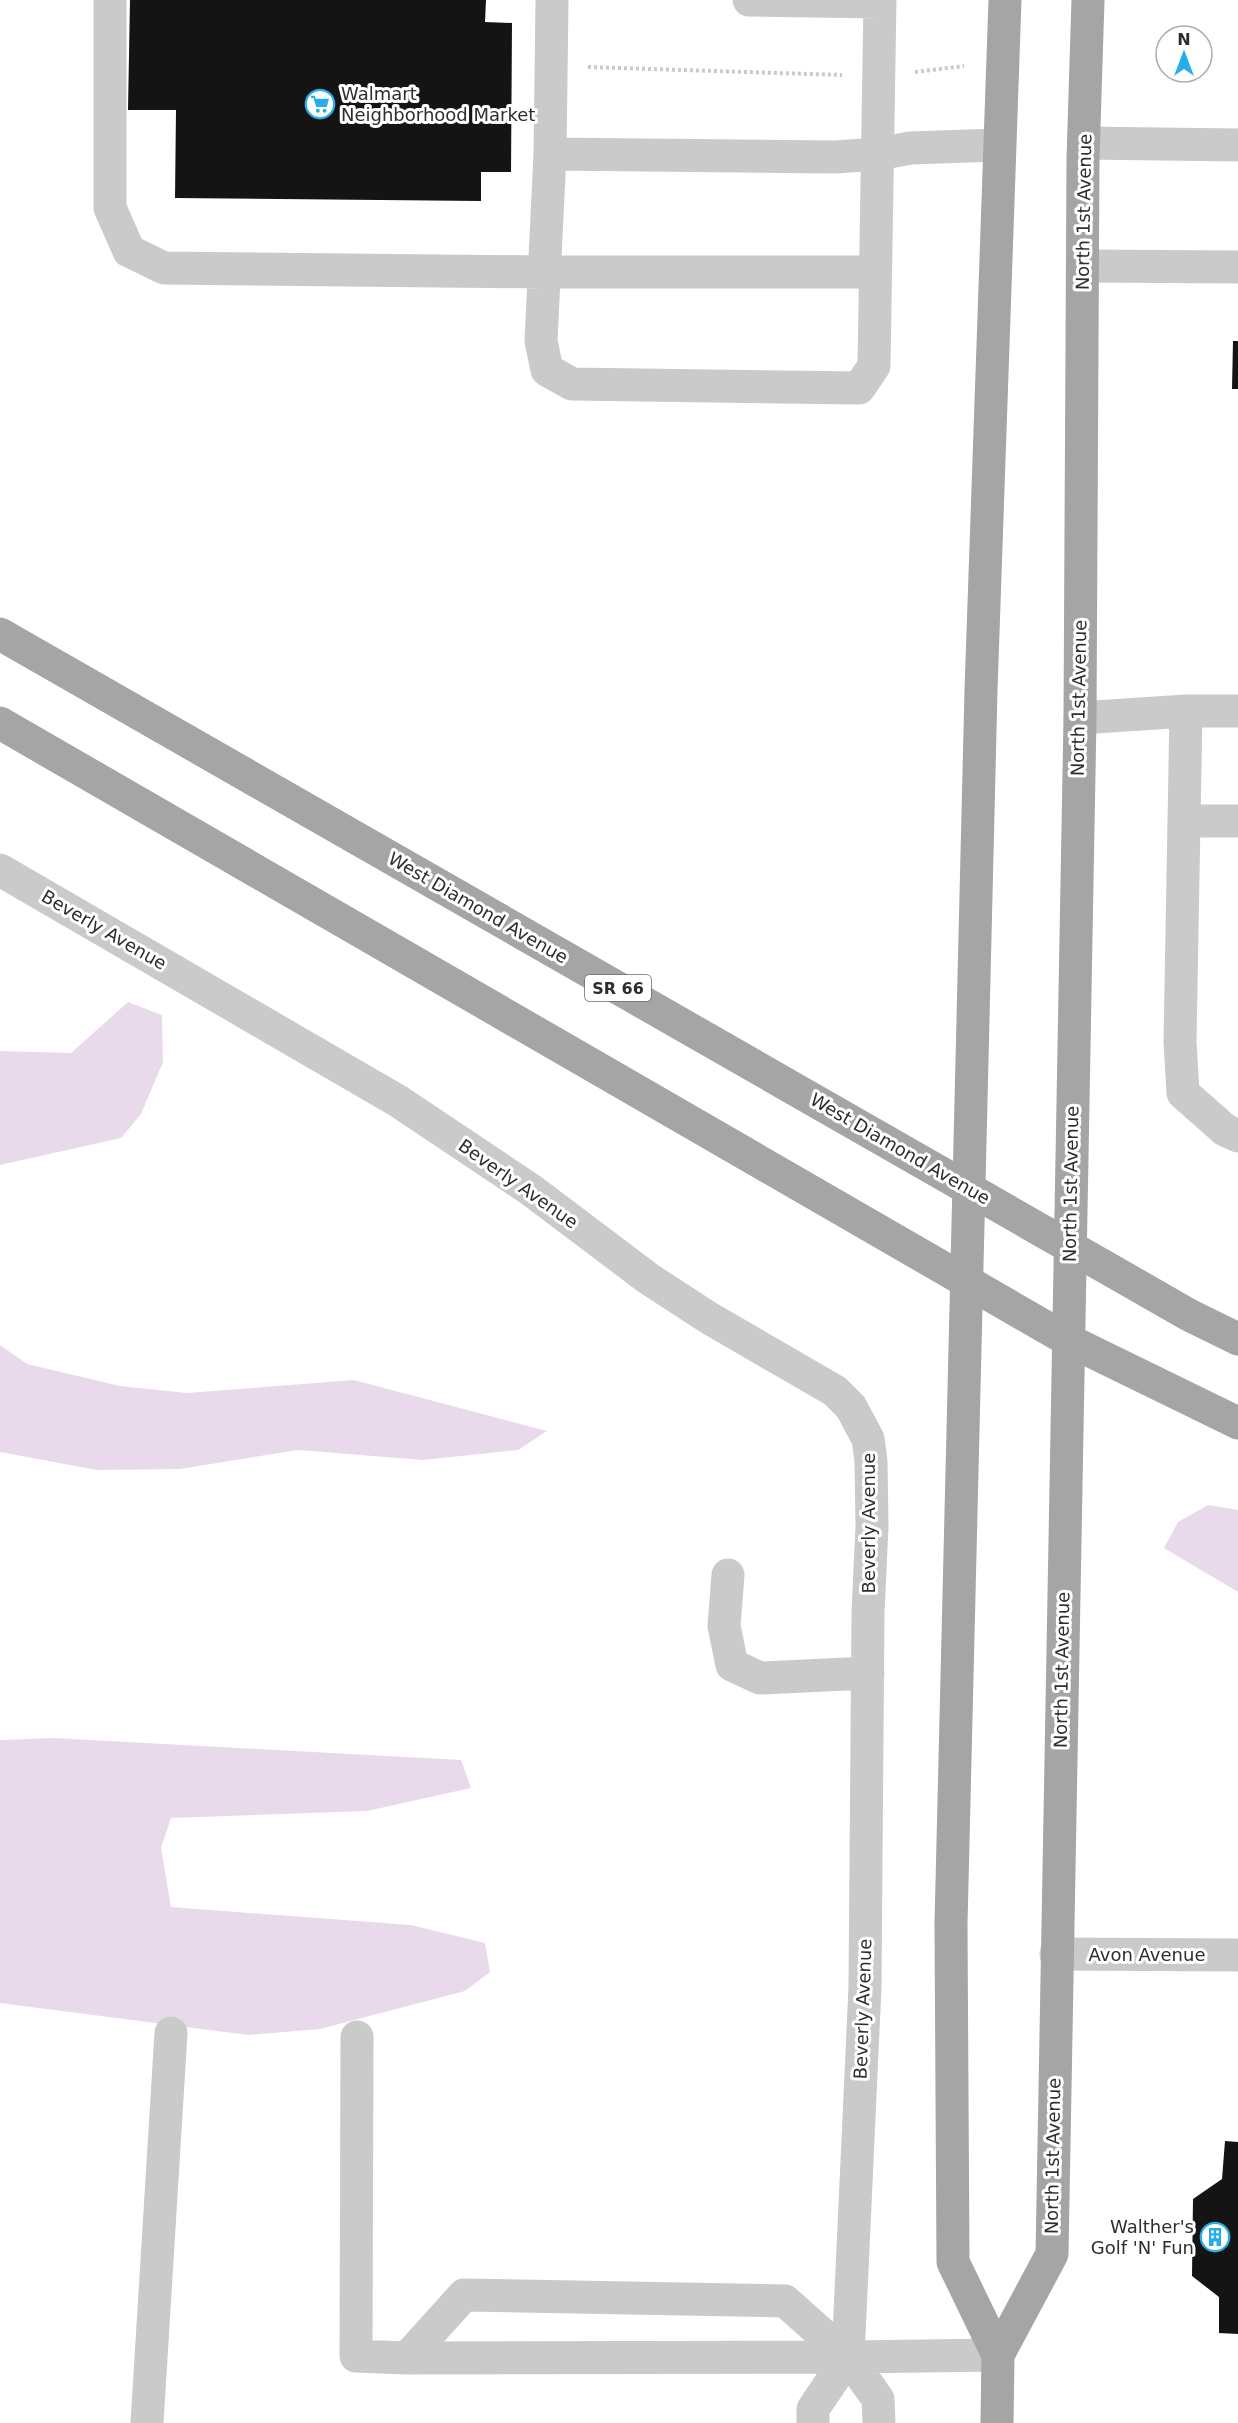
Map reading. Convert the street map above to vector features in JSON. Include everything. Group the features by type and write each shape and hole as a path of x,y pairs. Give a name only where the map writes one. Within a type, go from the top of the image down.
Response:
{"main road":[{"name":"North 1st Avenue","path":"997,2423 998,2355 953,2262 951,1924 981,690 1005,0"},
{"name":"North 1st Avenue","path":"998,2355 1052,2254 1080,718 1084,143 1088,0"},
{"name":"West Diamond Avenue","path":"0,634 969,1189 1238,1340"},
{"path":"0,723 1068,1340 1238,1423"}],"street":[{"path":"110,0 110,208 129,251 164,268 545,272 874,272"},
{"path":"552,0 550,154 541,341 547,370 572,384 859,388 874,366 880,1 749,0"},
{"path":"1084,143 1238,145"},
{"path":"550,154 835,157 879,154 910,148 999,145"},
{"path":"1083,266 1238,267"},
{"path":"1186,711 1180,1041 1183,1093 1225,1130 1238,1136"},
{"path":"1080,718 1186,711 1238,711"},
{"path":"1184,821 1238,821"},
{"name":"Beverly Avenue","path":"0,870 398,1101 531,1190 659,1285 709,1318 835,1391 851,1407 868,1439 871,1461 872,1526 865,1987 848,2357"},
{"path":"729,1575 724,1626 732,1665 760,1678 868,1673"},
{"name":"Avon Avenue","path":"1056,1954 1238,1955"},
{"path":"147,2423 171,2033"},
{"path":"357,2037 356,2356 407,2358 998,2355"},
{"path":"407,2358 464,2295 785,2301 848,2357 878,2399 879,2423"},
{"path":"813,2423 813,2409 848,2357"}],"path":[{"path":"551,65 689,72 880,76 1004,61"}],"shaded area":[{"path":"128,1002 162,1015 163,1062 141,1114 121,1138 0,1165 0,1051 71,1053"},
{"path":"0,1345 27,1364 120,1386 187,1393 354,1380 547,1431 518,1450 423,1460 298,1450 180,1469 97,1470 0,1452"},
{"path":"1208,1505 1238,1510 1238,1592 1164,1548 1178,1522"},
{"path":"54,1738 461,1760 471,1788 367,1811 171,1818 161,1848 171,1907 411,1925 485,1943 490,1972 465,1991 320,2029 248,2035 0,2003 0,1740"}],"building":[{"name":"Walmart Neighborhood Market","path":"130,0 486,0 485,22 512,23 511,172 481,172 481,201 175,198 176,110 128,110"},
{"path":"1233,341 1238,341 1238,389 1232,389"},
{"name":"Walther's Golf 'N' Fun","path":"1225,2141 1238,2142 1238,2334 1219,2333 1219,2297 1192,2276 1193,2199 1222,2179"}],"place":[{"name":"Walmart Neighborhood Market","path":"320,104"},
{"name":"Walther's Golf 'N' Fun","path":"1215,2237"}]}
